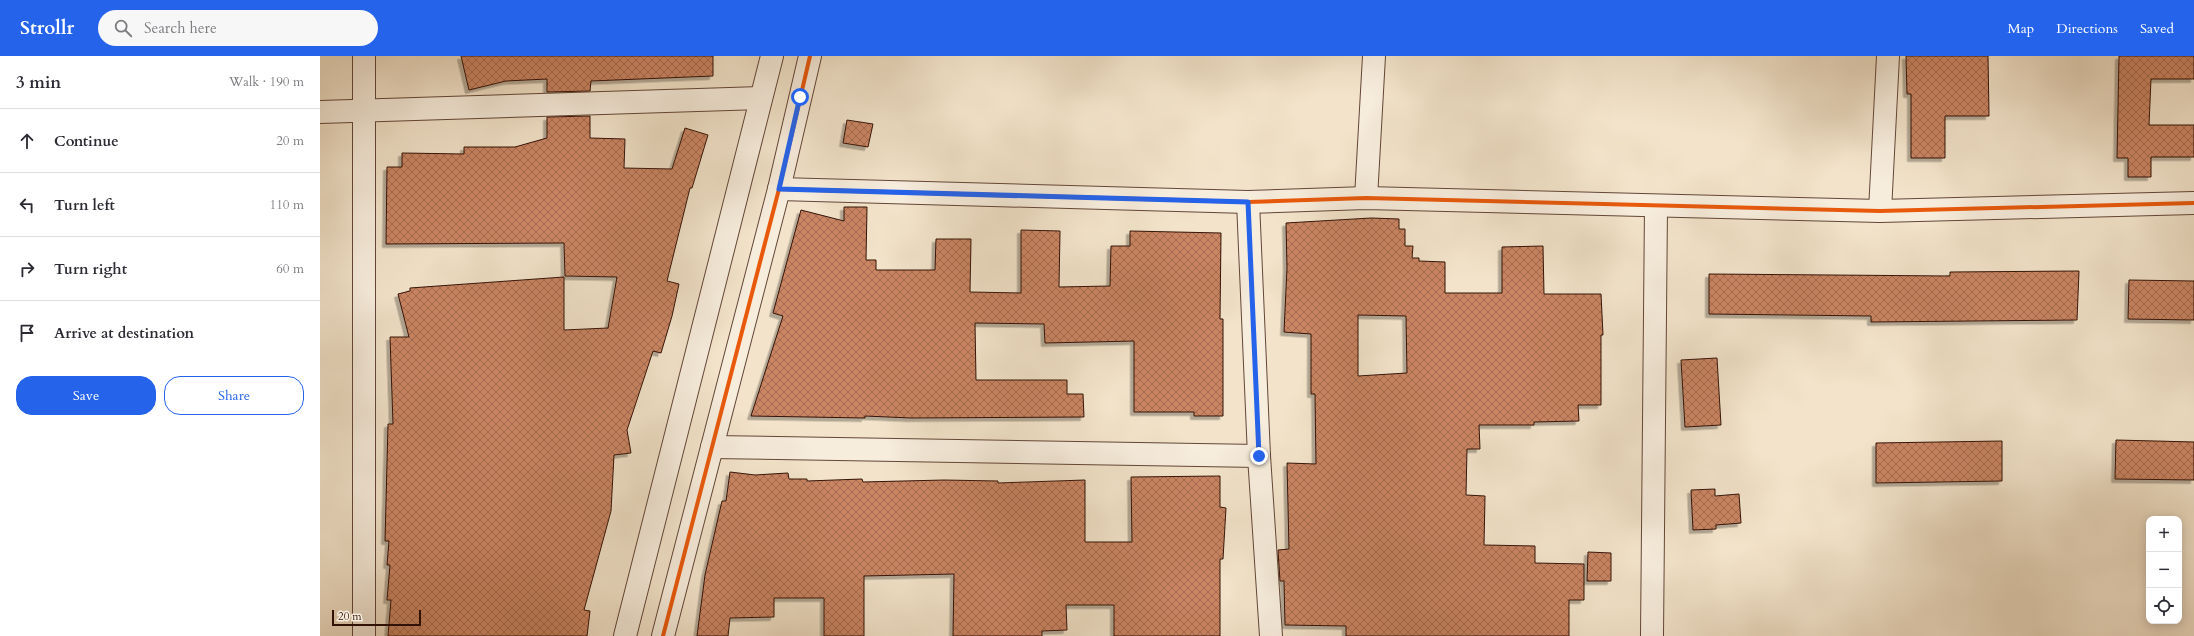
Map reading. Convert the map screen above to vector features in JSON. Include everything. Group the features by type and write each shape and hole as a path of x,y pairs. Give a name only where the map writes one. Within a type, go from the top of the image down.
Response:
{"street":[{"path":"364,56 364,636"},
{"path":"624,636 772,56"},
{"path":"663,636 779,189 810,56"},
{"path":"1366,198 1374,56"},
{"path":"1880,211 1888,56"},
{"path":"320,112 761,98"},
{"path":"779,189 1248,202 1366,198 1656,207 1880,211 2194,203"},
{"path":"1248,202 1259,456 1271,636"},
{"path":"1652,636 1656,207"},
{"path":"712,447 1259,456"}],"building":[{"path":"461,56 713,56 713,76 591,81 590,91 547,92 547,79 506,81 469,90"},
{"path":"1906,56 1988,56 1989,116 1945,116 1945,158 1911,158 1911,94 1907,94"},
{"path":"2119,56 2194,56 2194,79 2151,79 2149,125 2194,125 2194,157 2151,157 2151,177 2128,177 2128,158 2117,158"},
{"path":"590,116 590,138 625,139 624,168 672,169 685,128 708,135 692,188 690,188 667,281 679,284 672,316 661,353 653,351 627,430 631,453 614,455 611,511 584,610 590,611 587,636 388,636 391,600 387,600 390,565 387,565 389,541 385,541 388,424 393,424 390,337 409,337 398,294 410,291 410,288 564,277 564,330 608,328 617,277 565,276 564,243 386,244 387,167 402,167 402,153 464,154 464,147 515,147 547,138 547,117"},
{"path":"847,120 873,124 868,147 843,143"},
{"path":"844,207 867,207 866,260 876,260 876,270 935,270 936,239 971,239 970,292 1021,293 1021,230 1060,231 1059,287 1110,286 1111,246 1130,246 1130,231 1221,233 1220,319 1223,319 1223,416 1194,416 1194,412 1134,412 1134,341 1045,343 1044,324 975,323 976,380 1067,380 1067,394 1083,394 1084,417 911,418 865,416 865,418 751,416 783,316 773,313 801,210 844,221"},
{"path":"1371,218 1399,219 1399,229 1405,229 1405,246 1413,246 1412,258 1419,258 1419,261 1445,262 1445,293 1502,293 1502,247 1543,246 1544,294 1601,294 1603,335 1601,335 1601,405 1578,405 1579,421 1534,422 1534,425 1479,425 1480,449 1467,449 1466,495 1485,496 1484,545 1535,546 1535,563 1584,564 1584,600 1569,600 1569,636 1346,636 1346,626 1285,625 1284,581 1280,581 1278,550 1289,549 1287,463 1316,464 1315,394 1311,394 1311,334 1284,332 1287,268 1286,223","holes":["1358,315 1406,316 1407,373 1358,376"]},
{"path":"2079,271 2077,320 1871,322 1871,316 1709,314 1709,274 1950,276 1950,272"},
{"path":"2129,280 2194,281 2194,320 2128,319"},
{"path":"1717,358 1721,425 1685,427 1681,360"},
{"path":"2116,440 2194,442 2194,480 2115,479"},
{"path":"2002,441 2002,481 1876,483 1876,443"},
{"path":"730,472 755,475 788,473 789,479 807,479 807,481 862,479 863,482 944,480 998,481 998,483 1085,480 1085,542 1132,542 1131,477 1220,476 1220,507 1226,508 1223,559 1220,559 1220,636 1114,636 1114,605 1066,605 1067,630 1042,631 1042,636 953,636 954,574 864,576 864,636 824,636 824,598 774,598 774,617 730,618 728,636 697,636 705,575 722,501 726,501"},
{"path":"1715,489 1715,496 1739,494 1741,523 1716,525 1716,529 1693,530 1691,490"},
{"path":"1588,552 1611,553 1611,581 1587,581"}],"cycle path":[{"path":"663,636 779,189 810,56"},
{"path":"779,189 1248,202 1366,198 1880,211 2194,203"}],"route":[{"path":"800,97 779,189 1248,202 1259,456"}]}
